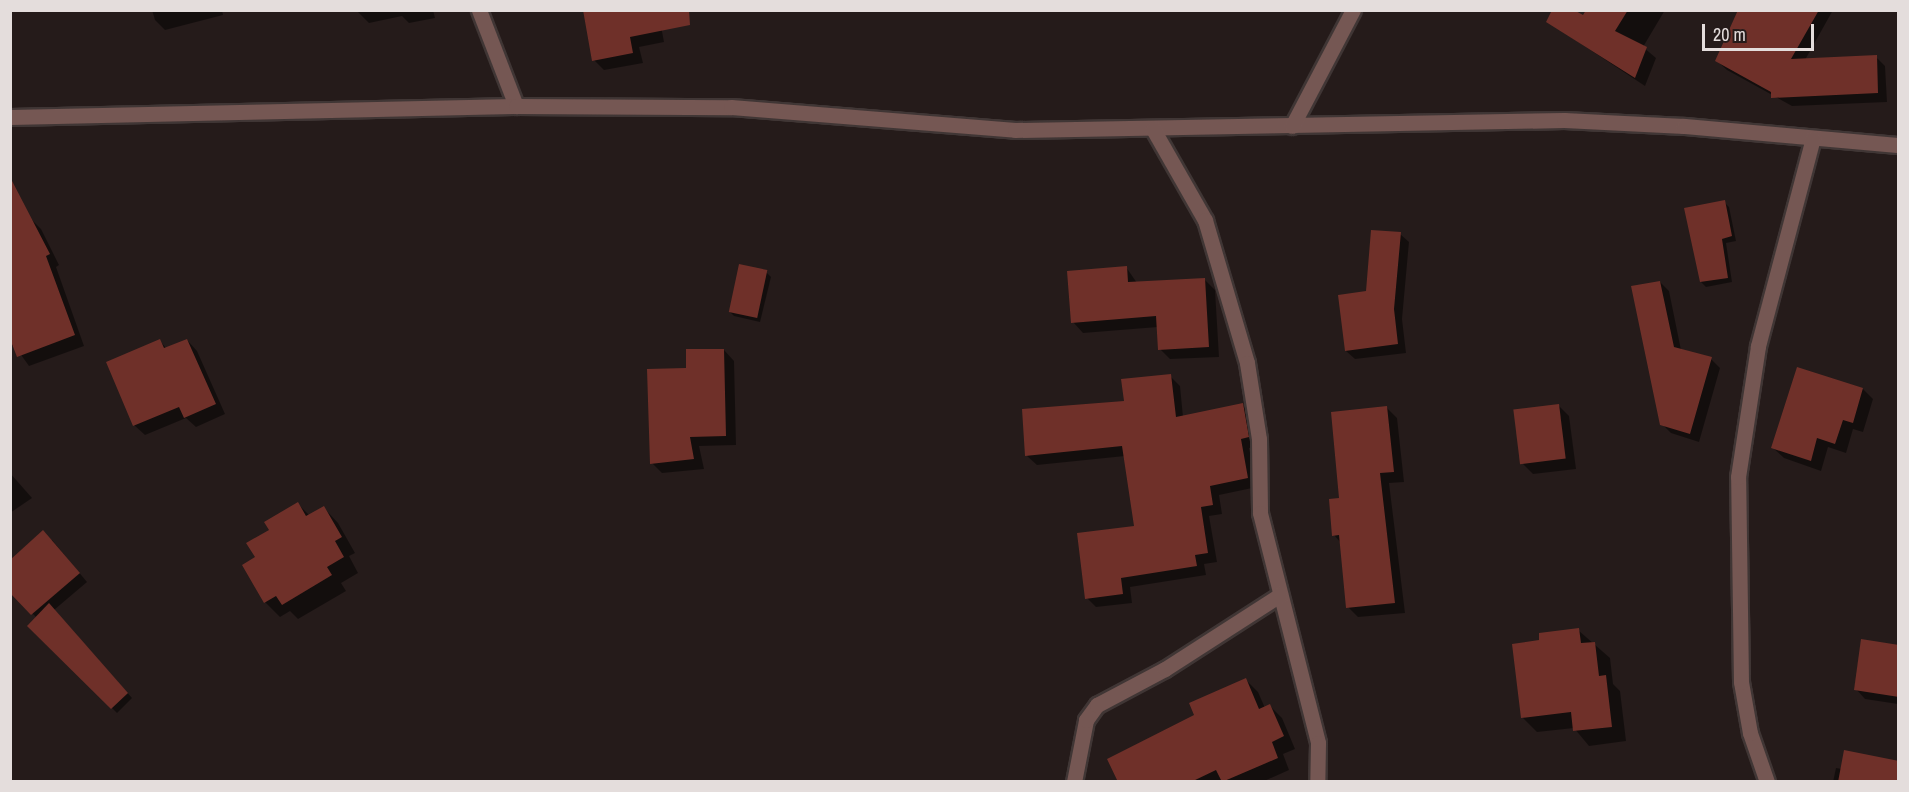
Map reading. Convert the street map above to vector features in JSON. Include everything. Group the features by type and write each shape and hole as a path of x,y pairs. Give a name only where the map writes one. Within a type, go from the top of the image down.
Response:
{"street":[{"path":"479,10 516,106"},
{"path":"1292,126 1353,10"},
{"path":"10,117 516,106 731,107 1015,130 1564,120 1684,126 1899,145"},
{"path":"1153,129 1205,220 1241,341 1259,439 1260,513 1318,743 1317,782"},
{"path":"1767,782 1750,732 1741,682 1738,477 1758,346 1813,138"},
{"path":"1074,782 1086,720 1097,705 1165,669 1281,595"}],"building":[{"path":"583,10 689,10 690,25 630,37 633,53 592,61"},
{"path":"1552,10 1574,10 1583,15 1586,10 1628,10 1615,31 1647,47 1635,78 1546,22"},
{"path":"1738,10 1819,10 1791,59 1877,55 1878,93 1771,98 1771,92 1715,61"},
{"path":"10,177 50,254 46,256 75,335 17,357 10,339"},
{"path":"1725,200 1732,236 1722,239 1728,278 1700,282 1684,208"},
{"path":"1371,230 1401,232 1394,309 1398,344 1345,351 1338,295 1366,291"},
{"path":"739,264 767,270 757,318 729,312"},
{"path":"1127,266 1128,282 1205,278 1209,347 1158,350 1156,316 1071,323 1067,271"},
{"path":"1660,281 1674,347 1712,357 1690,434 1660,425 1631,286"},
{"path":"160,339 164,348 187,339 216,404 184,418 179,407 133,426 106,362"},
{"path":"686,349 724,349 726,436 690,437 694,459 650,464 647,369 686,368"},
{"path":"1797,367 1863,388 1853,423 1843,420 1835,444 1817,438 1811,461 1771,448"},
{"path":"1171,374 1176,417 1243,403 1249,437 1241,439 1248,478 1210,486 1213,505 1201,507 1208,553 1195,555 1197,566 1121,578 1123,594 1085,599 1077,533 1134,526 1122,446 1025,456 1022,409 1124,401 1121,379"},
{"path":"1559,404 1566,459 1520,464 1513,410"},
{"path":"1387,406 1394,472 1380,473 1395,603 1346,608 1339,535 1332,536 1329,499 1339,498 1331,412"},
{"path":"298,502 306,516 324,506 342,537 335,541 344,557 327,567 332,575 282,605 276,596 264,603 242,565 255,557 246,543 269,530 264,522"},
{"path":"43,530 80,573 31,615 10,593 10,560"},
{"path":"49,603 128,693 111,709 27,626"},
{"path":"1579,628 1581,643 1595,642 1599,676 1606,675 1612,727 1573,731 1571,712 1521,718 1512,644 1539,640 1539,633"},
{"path":"1861,639 1899,645 1899,697 1854,690"},
{"path":"1246,678 1259,709 1270,704 1284,736 1272,742 1278,758 1222,782 1216,770 1191,782 1118,782 1107,759 1194,715 1189,703"},
{"path":"1844,750 1899,761 1899,782 1838,782"}]}
